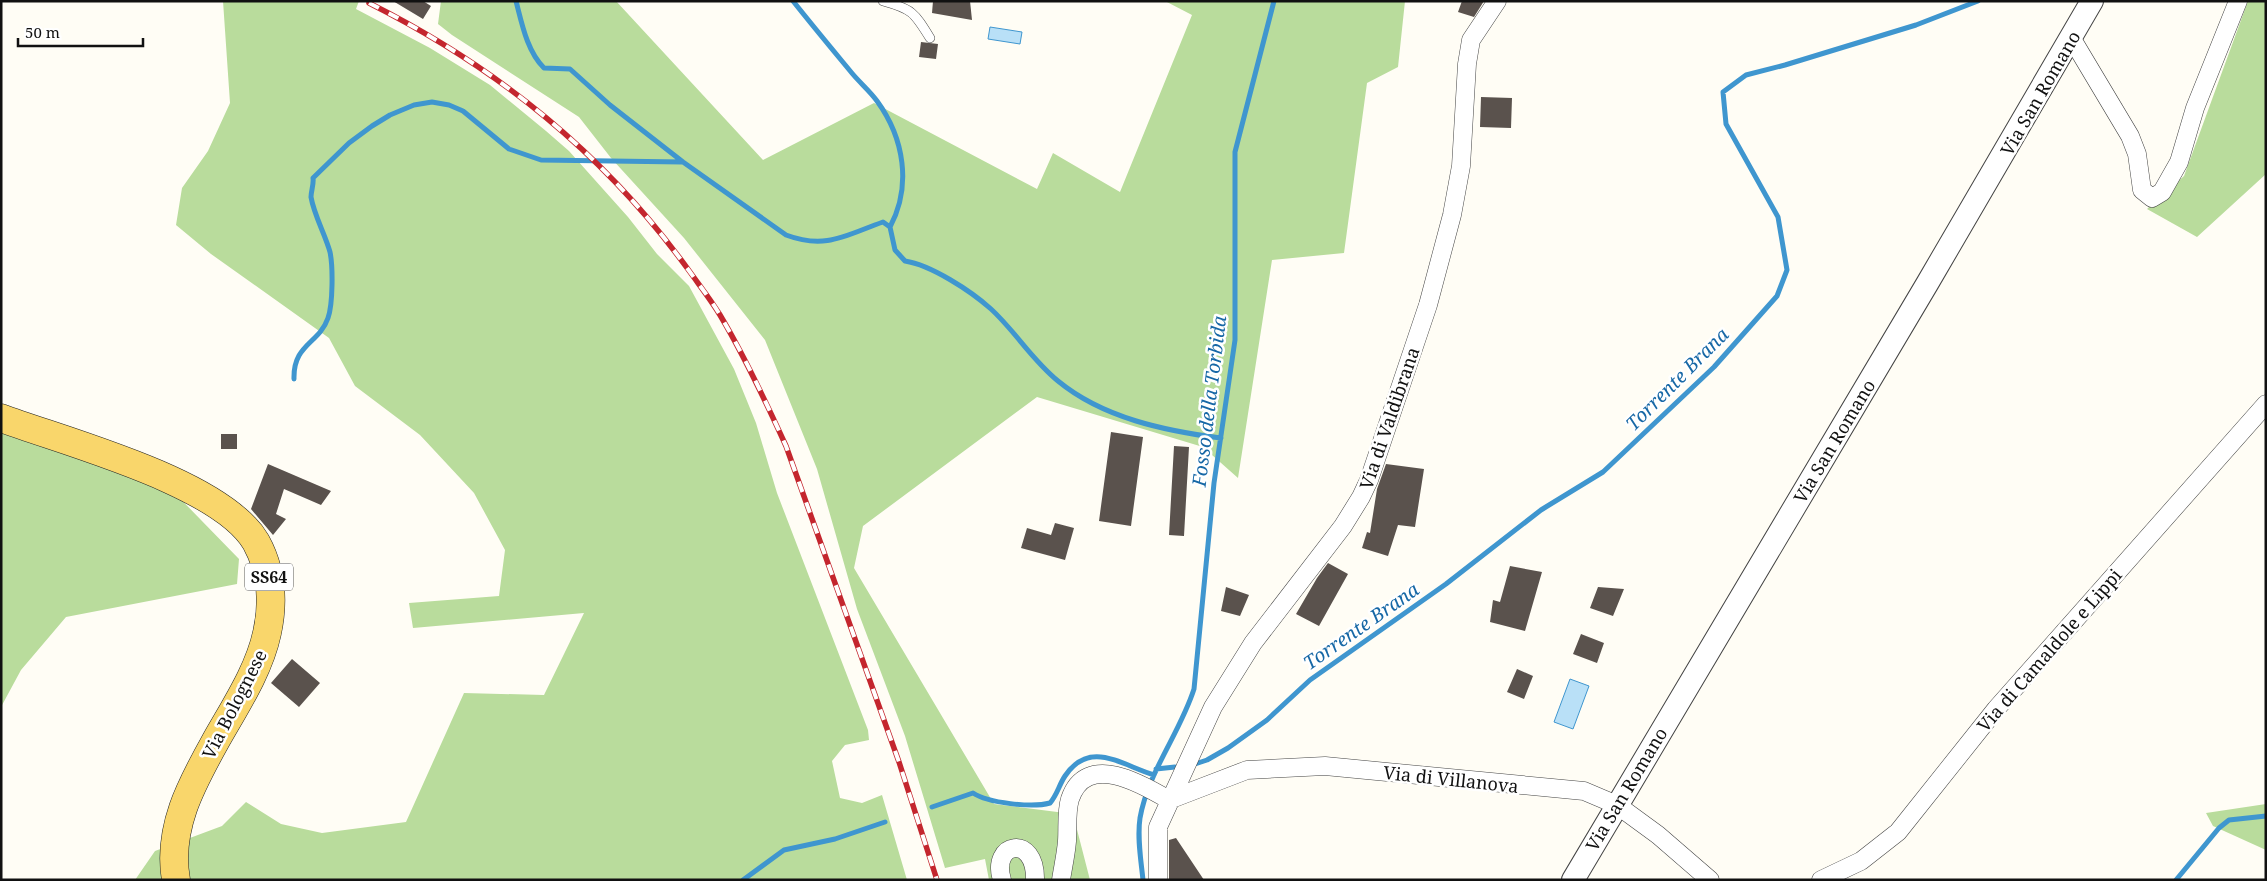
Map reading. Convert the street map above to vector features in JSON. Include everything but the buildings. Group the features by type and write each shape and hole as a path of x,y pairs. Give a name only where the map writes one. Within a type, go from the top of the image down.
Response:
{"main road":[{"name":"Via Bolognese","path":"1,418 144,469 182,485 237,521 255,541 266,565 272,588 267,635 257,662 195,781 177,824 173,848 176,880"}],"street":[{"name":"Via di Valdibrana","path":"1158,880 1158,826 1224,687 1254,643 1343,526 1361,498 1369,480 1428,305 1452,215 1461,166 1467,64 1471,40 1497,1"},
{"name":"Via San Romano","path":"1573,880 2072,39 2092,1"},
{"path":"2072,39 2130,136 2138,154 2142,190 2152,198 2162,192 2179,162 2195,108 2238,1"},
{"name":"Via di Camaldole e Lippi","path":"1821,880 1861,862 1898,832 1996,709 2265,406"},
{"name":"Via di Villanova","path":"1169,800 1247,770 1325,766 1584,791 1617,805 1658,834 1710,880"},
{"path":"1061,880 1067,844 1069,800 1073,791 1088,777 1097,774 1110,774 1137,780 1169,800"},
{"path":"1002,880 999,863 1002,856 1009,850 1023,849 1030,854 1035,880"}],"lane":[{"path":"882,1 908,8 916,16 930,38"}],"green space":[{"path":"223,1 359,1 356,9 430,48 490,85 546,131 569,151 628,217 657,254 689,286 734,369 756,423 777,493 868,730 869,740 845,745 832,761 840,798 862,803 882,795 907,880 135,880 155,851 222,826 246,802 281,824 322,833 406,822 464,693 544,695 584,613 413,628 409,603 499,596 505,550 474,493 420,435 355,386 329,338 211,254 176,225 182,188 208,151 230,103"},
{"path":"441,1 616,1 763,160 874,103 1037,189 1053,153 1120,192 1192,15 1165,1 1405,1 1398,67 1367,83 1344,253 1272,260 1238,478 1203,447 1037,397 863,526 854,568 994,804 1073,814 1090,880 989,880 985,859 945,868 905,736 857,609 817,469 765,340 684,238 611,158 579,117 438,24"},
{"path":"2248,1 2266,1 2266,174 2197,237 2147,209 2184,176"},
{"path":"1,427 163,481 239,559 237,584 66,617 21,670 1,707"},
{"path":"2266,804 2266,850 2213,826 2206,813"}],"water":[{"path":"990,27 1022,32 1020,44 988,39"},
{"path":"1570,679 1589,686 1573,729 1554,722"}],"waterway":[{"path":"516,1 529,45 533,54 544,68 570,69 610,105 683,162 786,235 800,239 825,241 847,236 883,222 890,227 895,250 905,261 915,263 938,273 983,302 1000,318 1049,373 1076,394 1095,405 1135,421 1157,427 1221,438"},
{"path":"793,1 874,97 894,131 899,146 903,179 897,211 890,227"},
{"name":"Fosso della Torbida","path":"1143,880 1139,833 1144,801 1194,689 1214,483 1235,340 1235,152 1274,1"},
{"name":"Torrente Brana","path":"1195,764 1207,760 1228,748 1267,720 1310,680 1446,584 1541,510 1603,472 1714,367 1777,296 1787,270 1778,217 1726,124 1723,92 1746,75 1916,25 1978,1"},
{"path":"294,379 298,358 324,327 331,304 331,258 312,204 313,178 349,143 390,115 414,105 432,102 449,105 463,111 509,149 541,160 682,162"},
{"path":"932,807 973,793 980,797 1010,804 1032,805 1050,803 1065,776 1075,765 1085,759 1095,757 1118,761 1154,775"},
{"name":"Torrente Brana","path":"1156,769 1175,767"},
{"path":"2176,880 2219,828 2229,820 2266,816"},
{"path":"743,880 784,850 835,839 885,822"}],"railway":[{"path":"369,3 416,28 462,56 505,86 585,152 622,189 657,229 717,309 747,363 786,446 899,762 937,880"}]}
